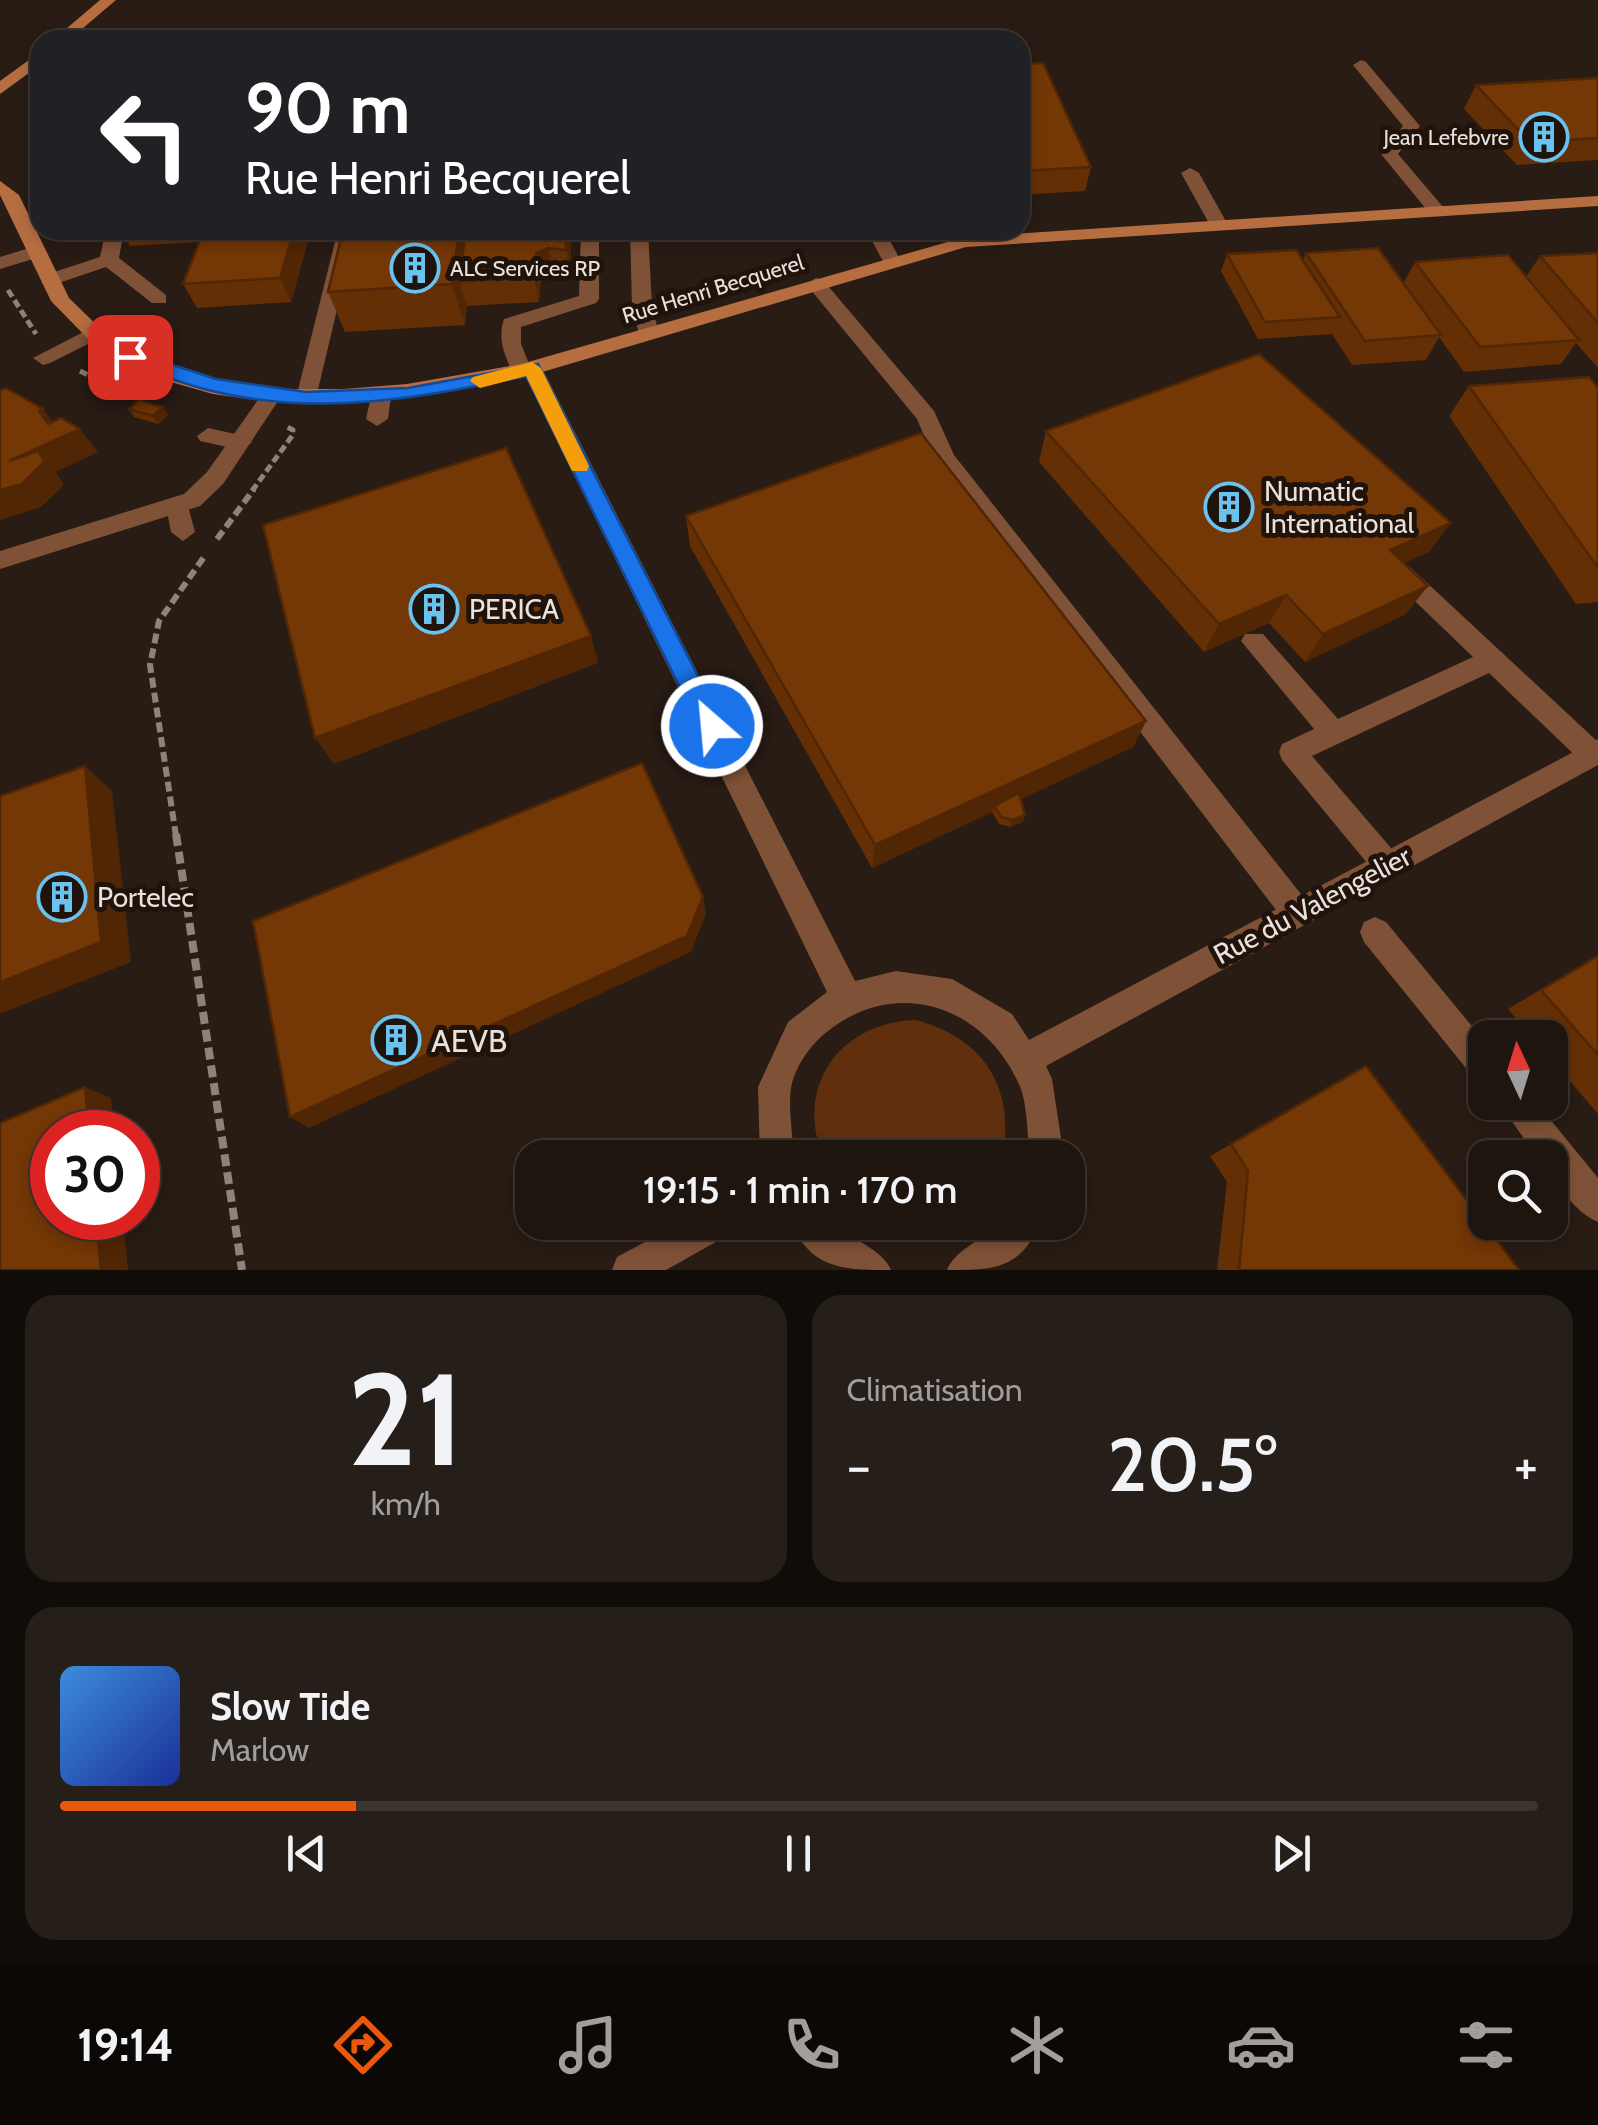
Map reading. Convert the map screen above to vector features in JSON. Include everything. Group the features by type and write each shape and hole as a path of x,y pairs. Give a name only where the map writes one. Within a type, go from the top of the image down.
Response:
{"street":[{"path":"72,30 109,0"},
{"path":"0,89 30,64"},
{"path":"1361,65 1412,126 1388,154 1437,212"},
{"path":"1190,173 1220,225"},
{"name":"Rue Henri Becquerel","path":"0,186 10,195 30,239"},
{"name":"Rue Henri Becquerel","path":"1030,233 1598,201"},
{"name":"Rue Henri Becquerel","path":"31,240 70,314 130,357 172,374 272,395 306,398 381,396 455,387 527,370 951,240"},
{"path":"108,260 113,240"},
{"path":"306,398 345,240"},
{"path":"590,240 589,300 511,323 511,344 846,997"},
{"path":"639,240 642,306 649,334"},
{"path":"880,240 892,261"},
{"path":"2,273 36,252"},
{"path":"49,280 108,260"},
{"path":"108,260 158,299"},
{"path":"816,284 926,416 944,458 1296,913"},
{"path":"49,355 92,333"},
{"path":"0,560 177,506 202,493 272,395"},
{"path":"376,419 381,396"},
{"path":"208,436 248,432"},
{"path":"177,506 182,532"},
{"path":"1402,574 1595,753"},
{"path":"1254,641 1334,733"},
{"path":"1387,865 1292,752 1492,660"},
{"name":"Rue du Valengelier","path":"1026,1059 1595,753"},
{"path":"1375,932 1468,1046"},
{"path":"777,1140 774,1109 788,1056 807,1028 846,997 864,989 904,983 944,990 982,1010 1014,1040 1042,1096 1046,1140"},
{"path":"1529,1120 1598,1205"},
{"path":"630,1270 685,1240"},
{"path":"825,1240 835,1250 873,1270"},
{"path":"978,1267 1006,1240"}],"path":[{"path":"2,273 26,321 49,355 134,398"},
{"path":"242,1270 150,665 152,646 166,608 292,436 290,427 248,432"}],"shaded area":[{"path":"916,1020 940,1028 977,1053 998,1088 1004,1109 1004,1140 818,1140 815,1106 830,1062 866,1032"}],"building":[{"path":"1043,63 1091,167 1030,170 1030,64"},
{"path":"1598,78 1598,138 1530,142 1476,85"},
{"path":"200,240 291,240 280,278 183,284"},
{"path":"341,240 458,240 452,284 328,292"},
{"path":"465,240 566,240 566,250 548,248 536,253 534,277 459,282"},
{"path":"1378,248 1441,335 1365,341 1306,253"},
{"path":"1296,250 1340,317 1265,322 1227,254"},
{"path":"1598,253 1598,323 1540,256"},
{"path":"1508,255 1579,340 1480,347 1415,262"},
{"name":"Numatic International","path":"1259,354 1451,523 1390,550 1428,586 1323,634 1286,595 1219,624 1046,431"},
{"path":"1589,377 1598,388 1598,568 1469,386"},
{"path":"6,388 43,409 39,411 48,424 61,418 80,429 9,461 38,451 45,461 22,484 0,490 0,391"},
{"path":"139,400 163,407 153,416 129,409"},
{"path":"921,433 1146,721 875,845 686,516"},
{"name":"PERICA","path":"506,448 591,636 315,738 263,525"},
{"name":"AEVB","path":"642,763 703,897 687,936 290,1117 253,921"},
{"name":"Portelec","path":"85,766 101,942 0,982 0,796"},
{"path":"1019,793 1025,815 1013,820 1001,817 994,806"},
{"path":"1598,956 1598,1055 1568,1020 1541,990"},
{"path":"1366,1066 1468,1202 1468,1240 1496,1240 1519,1270 1239,1270 1248,1171 1231,1144"},
{"path":"85,1087 87,1110 31,1110"},
{"path":"30,1110 30,1240 98,1240 101,1270 0,1270 0,1123"}],"slow traffic":[{"path":"480,381 532,368 579,466"}],"place":[{"name":"Jean Lefebvre","path":"1544,137"},
{"name":"ALC Services RP","path":"415,268"},
{"name":"Numatic International","path":"1229,507"},
{"name":"PERICA","path":"434,609"},
{"name":"Portelec","path":"62,897"},
{"name":"AEVB","path":"396,1040"}],"route":[{"path":"130,357 214,386 306,398 408,394 532,368 712,726"}]}
